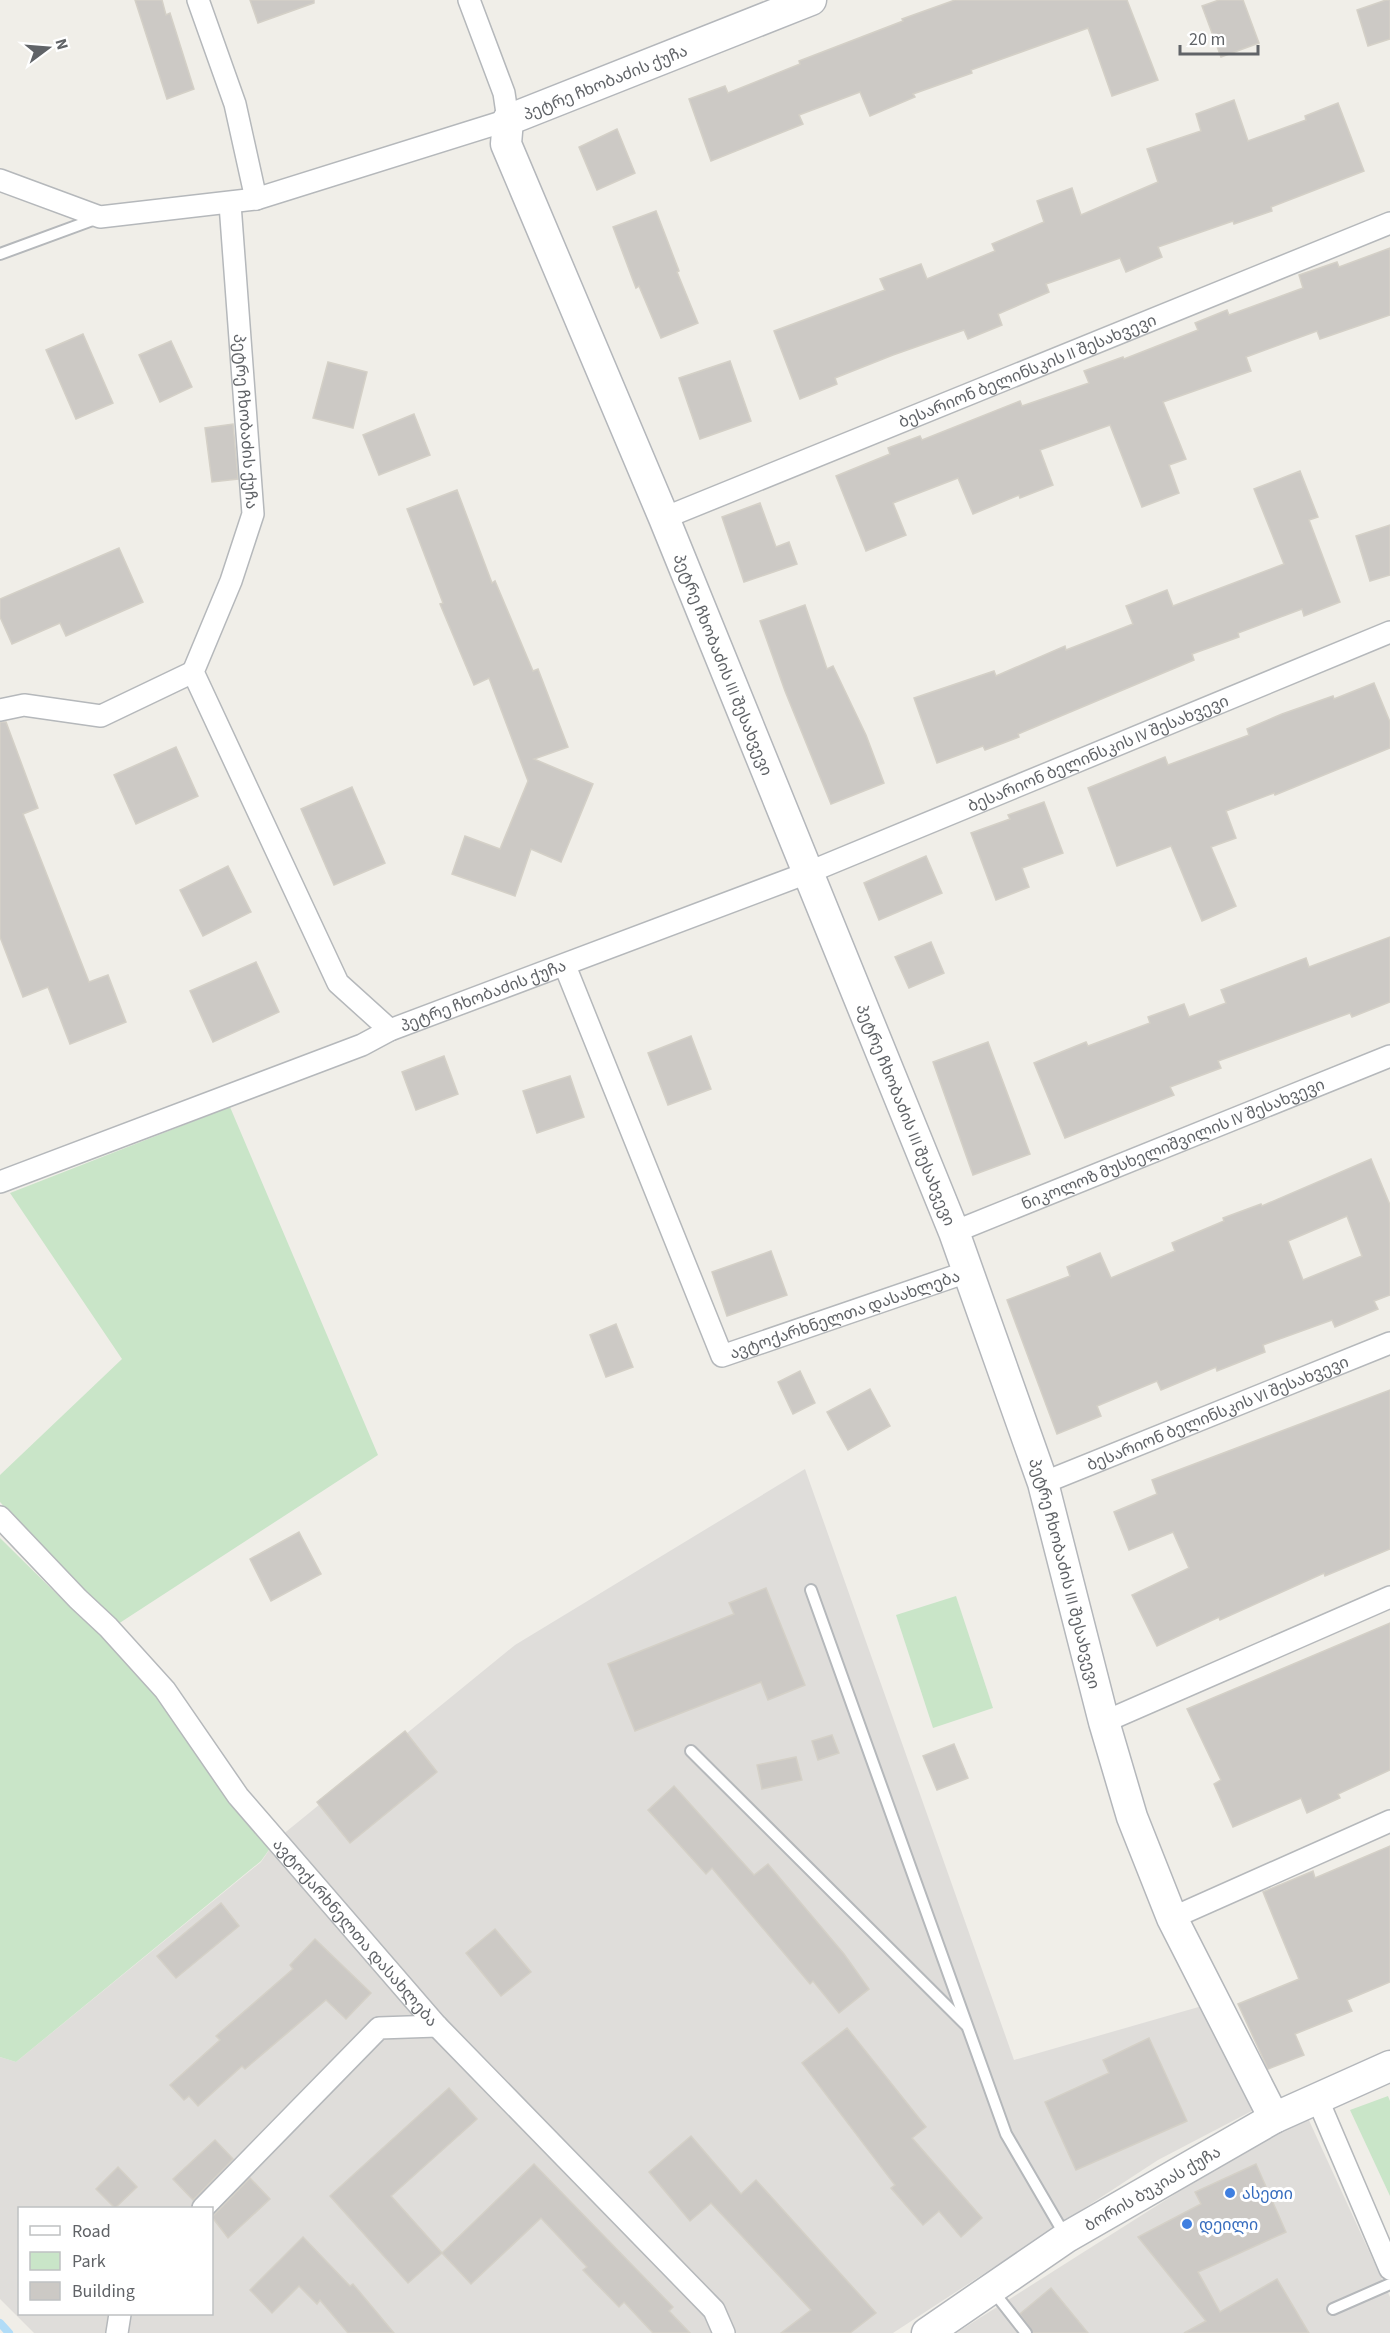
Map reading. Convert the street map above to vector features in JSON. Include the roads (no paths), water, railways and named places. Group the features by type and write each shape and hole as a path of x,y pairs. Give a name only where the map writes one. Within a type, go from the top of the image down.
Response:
{"street":[{"path":"198,0 235,104 256,199"},
{"path":"469,0 504,93 508,120"},
{"name":"პეტრე ჩხობაძის ქუჩა","path":"807,873 390,1030 338,983 193,672 231,581 253,514 230,204 256,199 508,120 811,0"},
{"name":"პეტრე ჩხობაძის III შესახვევი","path":"508,120 506,144 664,518 954,1232 1043,1483 1104,1722 1132,1817 1172,1918 1274,2118"},
{"path":"0,180 100,217 230,204"},
{"name":"ბესარიონ ბელინსკის II შესახვევი","path":"664,518 1390,223"},
{"name":"ბესარიონ ბელინსკის IV შესახვევი","path":"807,873 1390,632"},
{"path":"0,710 24,705 101,716 193,672"},
{"name":"ავტოქარხნელთა დასახლება","path":"565,966 722,1356 967,1272"},
{"path":"0,1182 341,1053 390,1030"},
{"name":"ნიკოლოზ მუსხელიშვილის IV შესახვევი","path":"954,1232 1390,1056"},
{"name":"ბესარიონ ბელინსკის VI შესახვევი","path":"1043,1483 1390,1343"},
{"name":"ავტოქარხნელთა დასახლება","path":"0,1517 108,1627 165,1690 238,1796 437,2026 714,2310 724,2333"},
{"path":"1104,1722 1390,1597"},
{"path":"1172,1918 1390,1821"},
{"path":"204,2207 379,2028 437,2026"},
{"name":"ბორის ბუკიას ქუჩა","path":"927,2333 1067,2237 1274,2118 1390,2066"},
{"path":"1317,2098 1390,2269"},
{"path":"117,2333 120,2315"}],"lane":[{"path":"0,254 100,217"},
{"path":"811,1590 1006,2134 1067,2237"},
{"path":"691,1751 968,2027"},
{"path":"1333,2309 1390,2284"},
{"path":"991,2288 1026,2333"}],"waterway":[{"path":"0,2323 9,2333"}],"place":[{"name":"ასეთი","path":"1230,2193"},
{"name":"დეილი","path":"1187,2224"}]}
